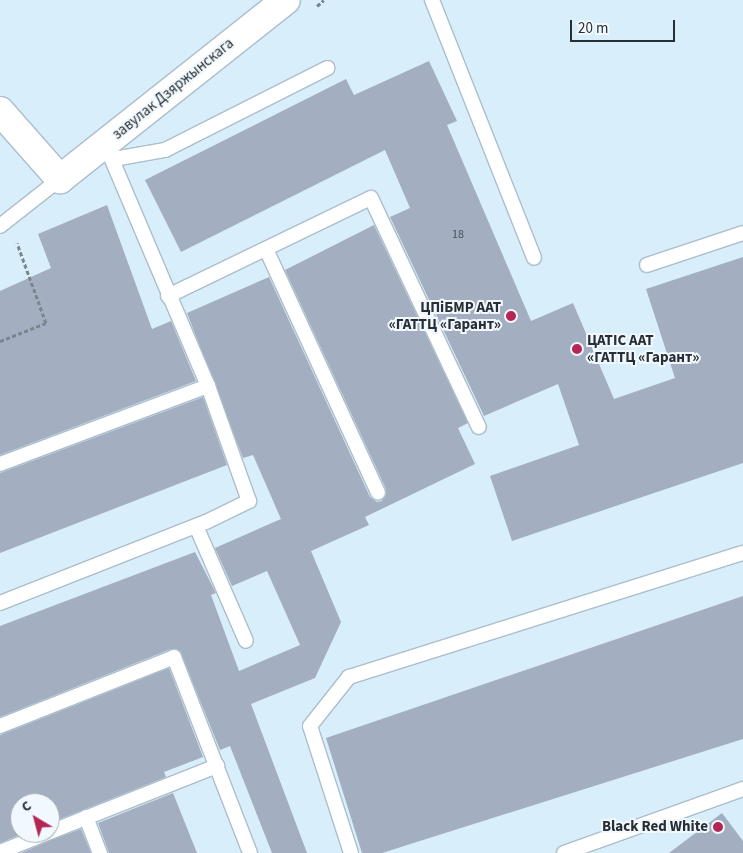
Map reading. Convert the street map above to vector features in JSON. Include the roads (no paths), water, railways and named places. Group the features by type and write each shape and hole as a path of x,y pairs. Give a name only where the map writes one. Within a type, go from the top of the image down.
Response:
{"street":[{"name":"завулак Дзяржынскага","path":"60,179 109,151 286,0"},
{"path":"0,111 60,179"}],"lane":[{"path":"432,0 534,258"},
{"path":"0,603 196,526 249,501 208,386 168,296 109,151 165,150 327,68"},
{"name":"завулак Дзяржынскага","path":"4,222 60,179"},
{"path":"168,296 371,198 479,427"},
{"path":"647,265 743,233"},
{"path":"266,249 378,493"},
{"path":"0,464 208,386"},
{"path":"196,526 246,641"},
{"path":"351,853 310,726 349,677 743,553"},
{"path":"0,726 174,657 250,853"},
{"path":"60,828 217,766"},
{"path":"564,853 743,789"},
{"path":"86,818 100,853"},
{"path":"0,852 22,843"}],"place":[{"name":"ЦПіБМР ААТ «ГАТТЦ «Гарант»","path":"511,316"},
{"name":"ЦАТІС ААТ «ГАТТЦ «Гарант»","path":"577,349"},
{"name":"Black Red White","path":"718,827"}]}
